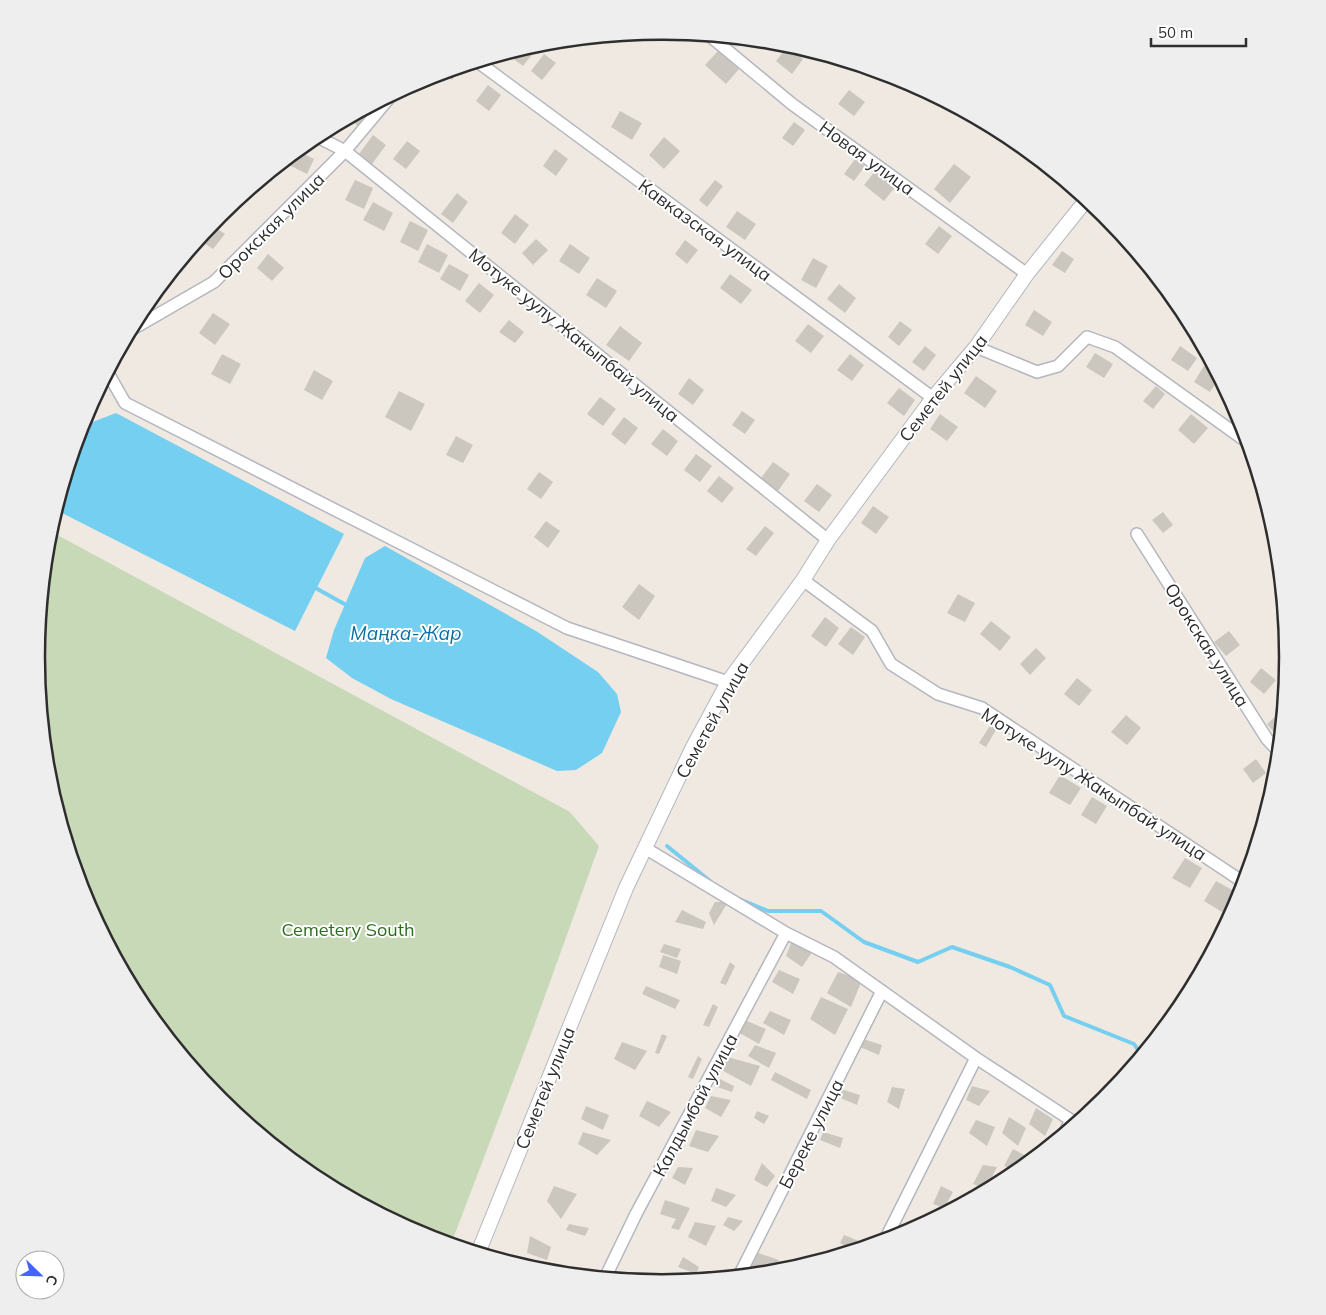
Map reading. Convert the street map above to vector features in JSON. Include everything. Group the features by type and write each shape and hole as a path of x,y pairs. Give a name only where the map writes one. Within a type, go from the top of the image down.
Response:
{"street":[{"name":"Новая улица","path":"718,42 792,104 1027,274"},
{"name":"Кавказская улица","path":"485,67 933,398"},
{"name":"Орокская улица","path":"145,322 214,282 345,151 380,109"},
{"name":"Мотуке уулу Жакыпбай улица","path":"325,141 345,151 828,540"},
{"name":"Семетей улица","path":"480,1247 626,888 693,747 728,682 803,580 828,540 933,398 976,347 1027,274 1082,205"},
{"path":"976,347 1037,372 1058,366 1087,337 1115,346 1239,436"},
{"path":"112,379 125,403 567,628 728,682"},
{"name":"Орокская улица","path":"1137,534 1266,739 1274,746"},
{"name":"Мотуке уулу Жакыпбай улица","path":"803,580 872,631 891,664 938,694 982,708 1239,879"},
{"path":"645,848 786,932 834,957 976,1058 1072,1120"},
{"name":"Калдымбай улица","path":"608,1273 641,1205 786,932"},
{"name":"Береке улица","path":"742,1270 882,992"},
{"path":"889,1232 976,1058"}],"green space":[{"name":"Cemetery South","path":"57,535 570,812 599,846 533,1029 453,1238 390,1211 320,1171 256,1122 226,1094 173,1033 128,966 109,931 78,856 57,778 47,698 45,658 47,617"}],"water":[{"name":"Маңка-Жар","path":"116,413 344,534 295,631 63,514 78,459 93,422"},
{"name":"Маңка-Жар","path":"385,546 536,631 598,672 617,694 621,712 602,753 576,770 557,771 391,699 352,678 326,658 334,630 365,558"}],"building":[{"path":"718,51 739,69 726,84 705,65"},
{"path":"783,52 798,55 803,59 792,74 776,61"},
{"path":"532,54 523,66 513,59"},
{"path":"544,54 556,63 542,80 531,71"},
{"path":"488,85 501,95 489,111 476,101"},
{"path":"849,90 865,102 854,116 838,104"},
{"path":"620,111 642,123 632,140 611,127"},
{"path":"369,116 359,127 354,123"},
{"path":"794,122 805,130 793,146 782,138"},
{"path":"373,135 386,145 372,164 359,154"},
{"path":"664,137 680,151 664,169 649,155"},
{"path":"407,141 420,151 406,169 393,159"},
{"path":"555,149 568,159 556,176 543,166"},
{"path":"305,155 314,159 307,174 290,166"},
{"path":"855,159 865,166 854,181 844,174"},
{"path":"954,164 971,177 950,203 934,189"},
{"path":"876,170 896,186 884,201 864,185"},
{"path":"355,180 373,188 364,209 345,200"},
{"path":"715,180 723,186 707,207 699,200"},
{"path":"457,193 468,202 453,223 441,214"},
{"path":"373,202 393,213 384,231 363,220"},
{"path":"737,211 756,224 745,240 726,227"},
{"path":"515,214 529,225 515,244 501,233"},
{"path":"410,221 428,230 418,251 400,242"},
{"path":"939,226 952,236 938,254 925,244"},
{"path":"218,229 225,234 213,249 205,243"},
{"path":"536,239 548,250 533,265 522,253"},
{"path":"685,240 698,250 687,264 675,254"},
{"path":"427,244 448,255 439,273 418,262"},
{"path":"570,244 590,258 579,274 559,261"},
{"path":"1062,251 1074,259 1065,273 1052,265"},
{"path":"268,254 284,268 272,281 257,268"},
{"path":"813,258 828,266 816,288 801,280"},
{"path":"449,264 469,275 460,291 440,279"},
{"path":"730,274 752,290 741,304 720,288"},
{"path":"597,278 617,291 606,308 586,295"},
{"path":"479,283 494,295 480,313 465,301"},
{"path":"839,284 856,298 845,313 827,299"},
{"path":"1034,310 1052,322 1043,336 1025,325"},
{"path":"213,313 230,324 215,345 199,333"},
{"path":"509,320 524,332 515,343 499,332"},
{"path":"900,321 912,330 899,346 888,337"},
{"path":"808,324 824,336 811,353 795,341"},
{"path":"620,326 642,343 629,361 606,345"},
{"path":"925,346 936,355 924,371 912,362"},
{"path":"1180,346 1197,358 1188,371 1171,360"},
{"path":"1095,353 1113,364 1104,378 1086,367"},
{"path":"222,354 241,364 230,384 211,374"},
{"path":"850,354 864,365 852,381 837,370"},
{"path":"1204,366 1209,370 1216,383 1210,392 1194,382"},
{"path":"314,370 333,381 322,400 304,390"},
{"path":"976,376 997,391 985,408 964,393"},
{"path":"689,378 704,390 693,405 678,394"},
{"path":"1156,386 1165,394 1153,409 1143,401"},
{"path":"899,388 915,400 904,416 887,403"},
{"path":"399,391 425,404 411,431 385,417"},
{"path":"600,397 616,409 603,426 587,414"},
{"path":"742,411 755,420 745,434 732,425"},
{"path":"940,414 958,427 947,441 930,429"},
{"path":"1191,414 1208,428 1194,444 1178,430"},
{"path":"624,417 638,428 625,445 611,434"},
{"path":"663,429 678,441 667,456 651,444"},
{"path":"456,436 473,445 463,463 446,455"},
{"path":"696,454 712,466 700,482 684,470"},
{"path":"773,462 790,474 778,491 761,478"},
{"path":"539,472 553,482 541,499 527,489"},
{"path":"719,476 734,488 722,503 707,491"},
{"path":"817,484 832,495 819,512 804,501"},
{"path":"873,506 889,517 876,534 861,523"},
{"path":"1163,512 1173,525 1163,533 1152,520"},
{"path":"546,521 560,531 548,548 534,537"},
{"path":"765,526 774,533 756,556 746,549"},
{"path":"639,584 655,596 639,620 622,607"},
{"path":"958,594 975,603 965,622 947,613"},
{"path":"825,617 839,628 826,647 811,636"},
{"path":"991,621 1011,637 1000,651 980,634"},
{"path":"851,627 865,637 853,655 838,644"},
{"path":"1229,631 1240,645 1226,656 1214,642"},
{"path":"1036,648 1046,658 1030,675 1020,664"},
{"path":"1261,668 1276,680 1264,694 1250,682"},
{"path":"1077,678 1092,690 1079,706 1064,694"},
{"path":"1126,715 1141,728 1127,745 1111,732"},
{"path":"1277,715 1277,715 1275,734 1267,724"},
{"path":"991,724 997,728 986,747 979,743"},
{"path":"1256,759 1266,773 1253,783 1243,769"},
{"path":"1060,775 1081,788 1070,805 1049,793"},
{"path":"1092,797 1107,806 1096,824 1081,815"},
{"path":"1185,858 1202,868 1190,888 1172,878"},
{"path":"1216,881 1234,891 1222,912 1204,901"},
{"path":"715,902 728,902 714,925 709,913"},
{"path":"682,910 706,922 703,929 675,922"},
{"path":"791,943 815,948 802,967 786,956"},
{"path":"664,944 681,949 677,958 660,952"},
{"path":"663,955 681,961 677,974 659,967"},
{"path":"730,962 735,966 726,985 720,983"},
{"path":"779,970 800,979 793,994 772,982"},
{"path":"838,972 862,980 851,1007 827,993"},
{"path":"646,986 680,1000 675,1009 642,994"},
{"path":"821,997 848,1009 835,1035 810,1019"},
{"path":"713,1004 718,1007 709,1027 703,1025"},
{"path":"770,1011 791,1020 784,1035 763,1023"},
{"path":"745,1020 766,1029 759,1044 738,1032"},
{"path":"662,1034 667,1036 659,1054 655,1053"},
{"path":"863,1039 882,1045 879,1055 860,1047"},
{"path":"622,1042 647,1051 635,1070 614,1059"},
{"path":"755,1045 776,1053 769,1068 748,1056"},
{"path":"698,1056 702,1059 693,1079 688,1077"},
{"path":"724,1056 760,1066 751,1086 716,1067"},
{"path":"775,1072 811,1090 807,1099 771,1080"},
{"path":"720,1079 734,1086 732,1092 717,1087"},
{"path":"972,1086 990,1091 979,1106 966,1100"},
{"path":"892,1087 905,1089 899,1109 887,1102"},
{"path":"841,1089 860,1095 857,1105 838,1097"},
{"path":"711,1096 731,1100 721,1117 705,1108"},
{"path":"647,1101 671,1112 659,1127 639,1116"},
{"path":"586,1106 609,1115 603,1130 581,1119"},
{"path":"1036,1108 1053,1119 1045,1136 1029,1124"},
{"path":"757,1111 769,1116 764,1124 754,1118"},
{"path":"1009,1117 1026,1128 1018,1146 1002,1133"},
{"path":"976,1120 995,1127 987,1146 969,1133"},
{"path":"696,1130 719,1136 708,1152 689,1146"},
{"path":"583,1132 611,1140 597,1155 578,1144"},
{"path":"823,1132 843,1138 840,1148 820,1140"},
{"path":"1013,1149 1026,1156 1010,1168 1004,1166"},
{"path":"762,1163 775,1176 767,1187 754,1180"},
{"path":"983,1165 997,1167 990,1181 980,1187 973,1184"},
{"path":"678,1167 693,1168 685,1185 672,1178"},
{"path":"554,1186 577,1194 561,1219 547,1201"},
{"path":"941,1186 953,1192 945,1206 943,1208 933,1204"},
{"path":"716,1188 736,1195 726,1207 711,1201"},
{"path":"665,1200 690,1208 679,1230 671,1228 676,1219 660,1214"},
{"path":"728,1217 743,1221 734,1231 723,1225"},
{"path":"695,1222 716,1226 706,1246 688,1237"},
{"path":"569,1224 589,1228 585,1236 566,1230"},
{"path":"844,1235 861,1242 846,1247 840,1243"},
{"path":"530,1236 551,1247 547,1260 527,1253"},
{"path":"758,1253 779,1260 777,1264 750,1269"},
{"path":"683,1257 699,1267 696,1274 678,1267"}],"waterway":[{"path":"312,586 348,606"},
{"path":"667,846 710,881"},
{"path":"739,899 768,911 821,911 864,942 918,962 952,947 1010,967 1050,985 1064,1016 1134,1044 1139,1051"}]}
